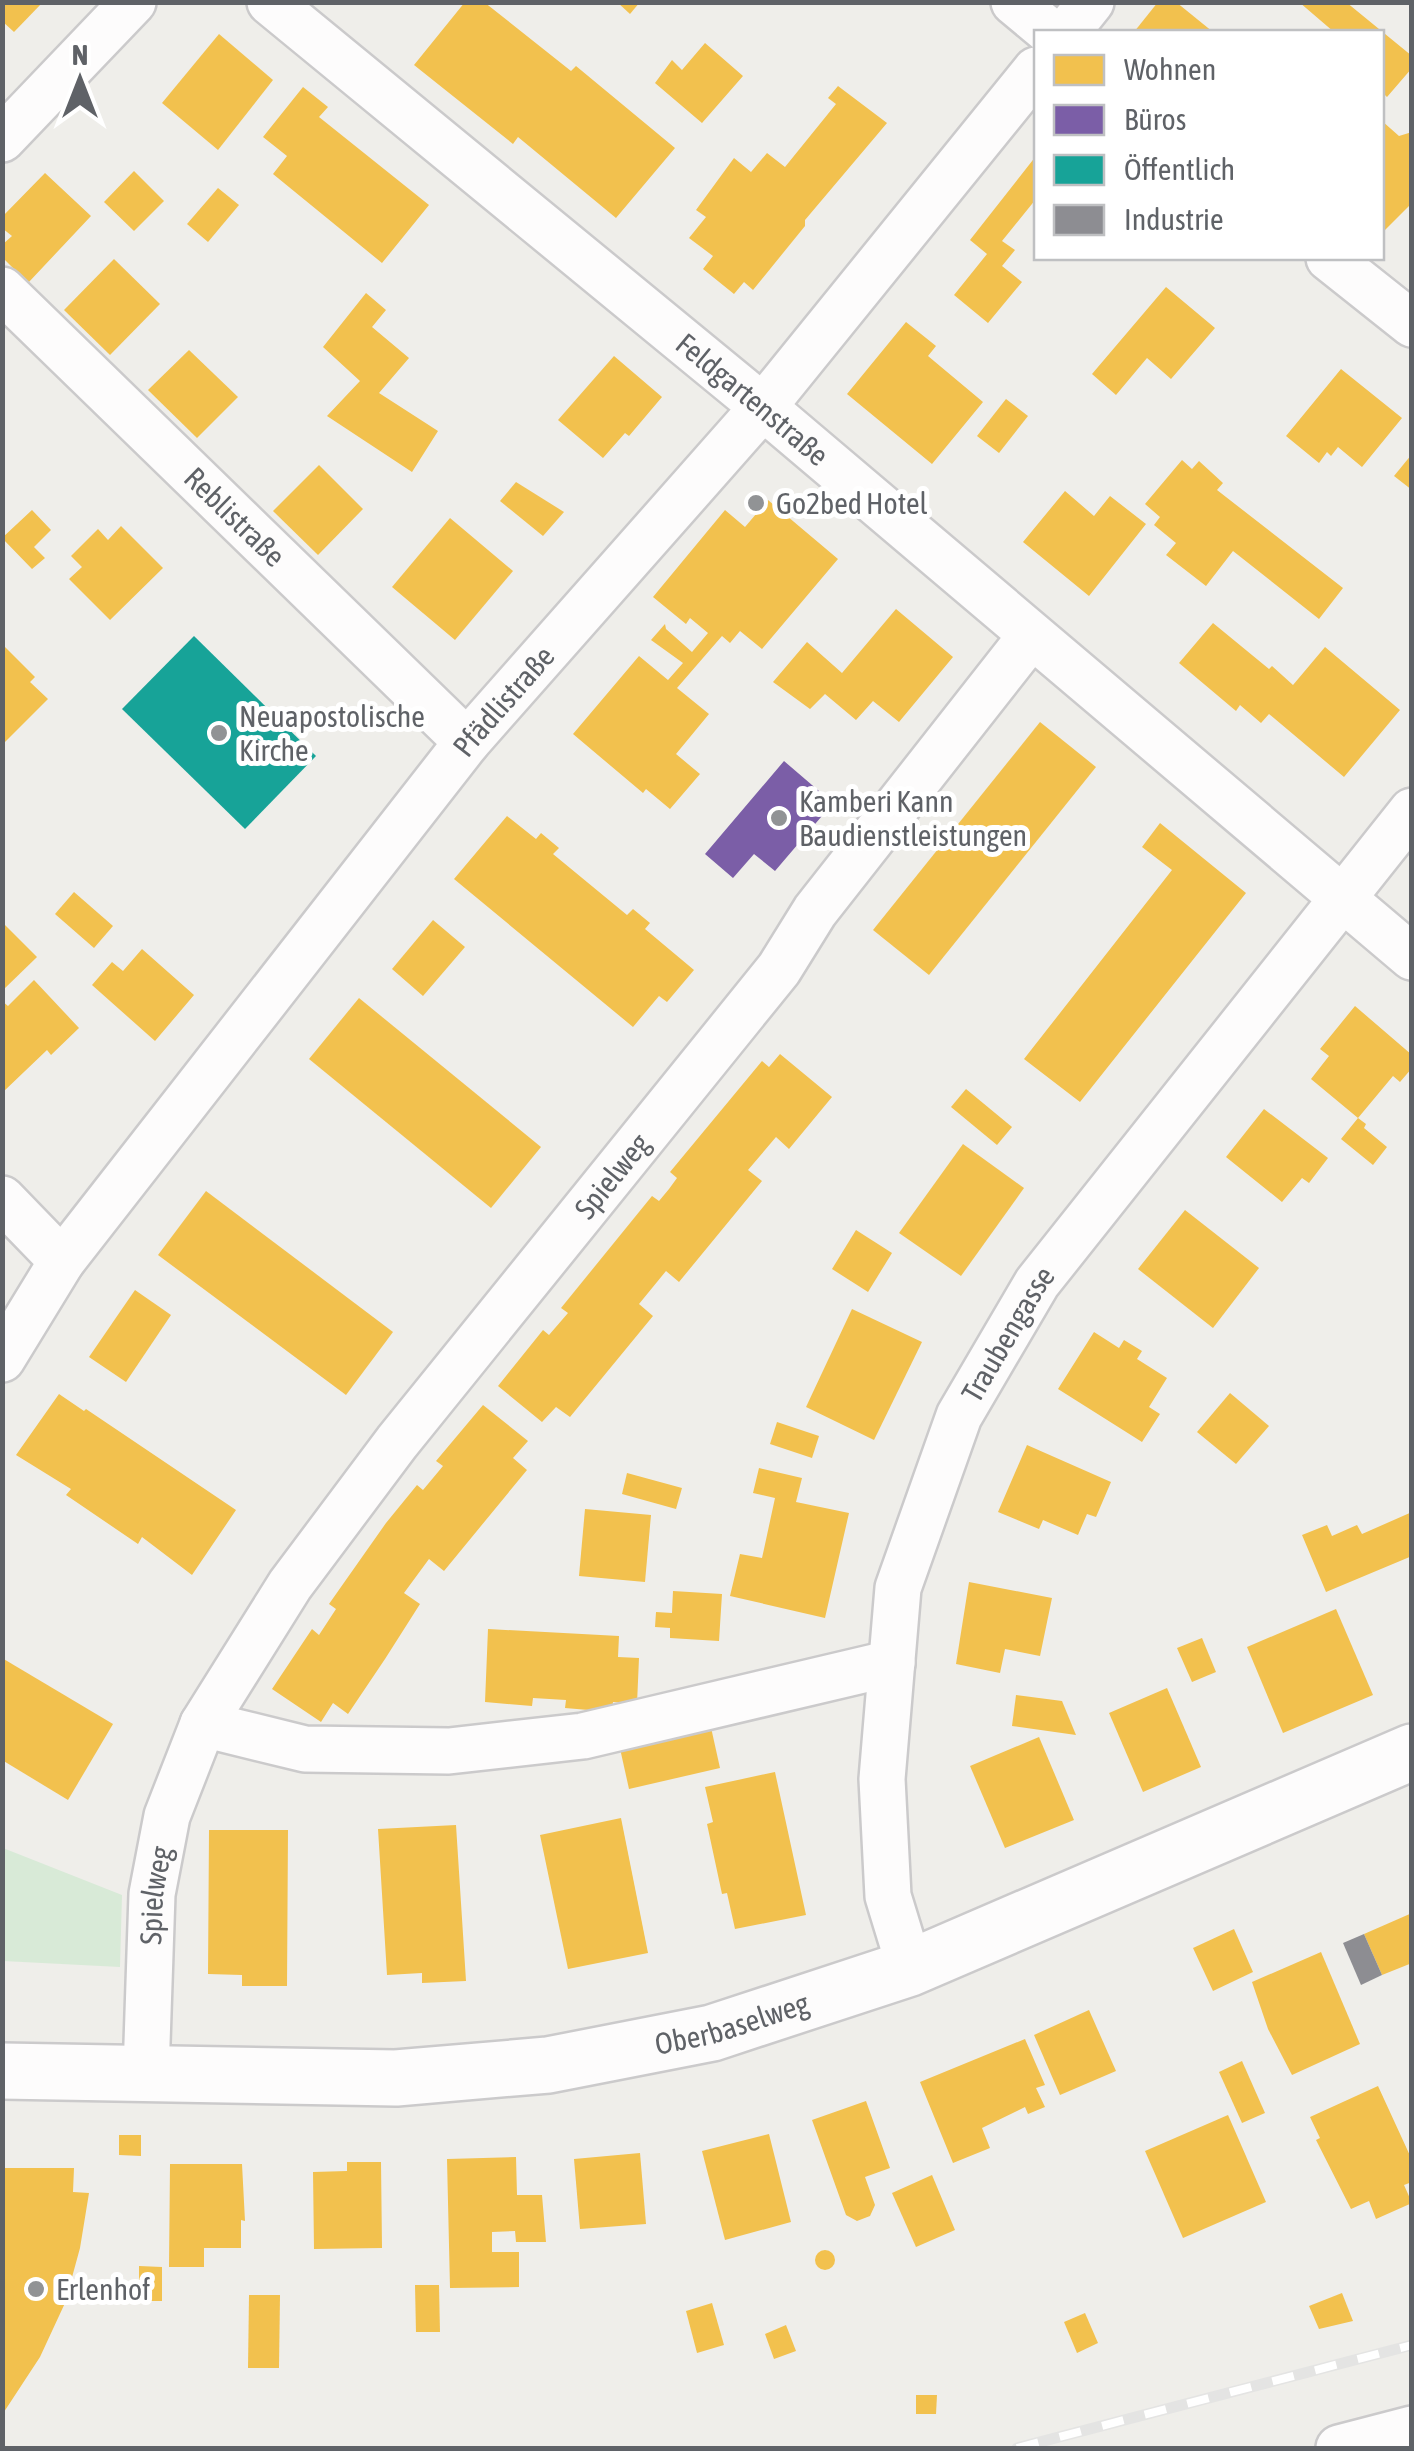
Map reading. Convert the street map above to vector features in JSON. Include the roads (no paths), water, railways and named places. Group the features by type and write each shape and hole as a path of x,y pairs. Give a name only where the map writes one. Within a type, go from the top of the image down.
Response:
{"street":[{"path":"2,139 132,2"},
{"name":"Feldgartenstraße","path":"270,2 763,407 1340,900 1412,957"},
{"path":"1014,2 1048,30"},
{"path":"1069,30 1092,2"},
{"name":"Pfädlistraße","path":"2,1359 62,1261 467,742 763,407 1034,72"},
{"path":"1332,260 1412,324"},
{"name":"Reblistraße","path":"2,290 467,742"},
{"name":"Spielweg","path":"146,2073 152,1894 167,1816 203,1724 290,1585 397,1442 779,970 814,911 1031,636"},
{"name":"Traubengasse","path":"910,1968 888,1896 882,1779 898,1588 959,1416 1038,1283 1412,811"},
{"path":"2,1200 62,1261"},
{"path":"203,1724 305,1749 449,1751 583,1736 892,1663"},
{"name":"Oberbaselweg","path":"2,2071 396,2078 548,2065 712,2033 910,1968 1412,1752"},
{"path":"1339,2448 1412,2429"}],"railway":[{"path":"1017,2448 1412,2345"}],"place":[{"name":"Go2bed Hotel","path":"756,503"},
{"name":"Neuapostolische Kirche","path":"219,733"},
{"name":"Kamberi Kann Baudienstleistungen","path":"779,818"},
{"name":"Erlenhof","path":"36,2289"}]}
